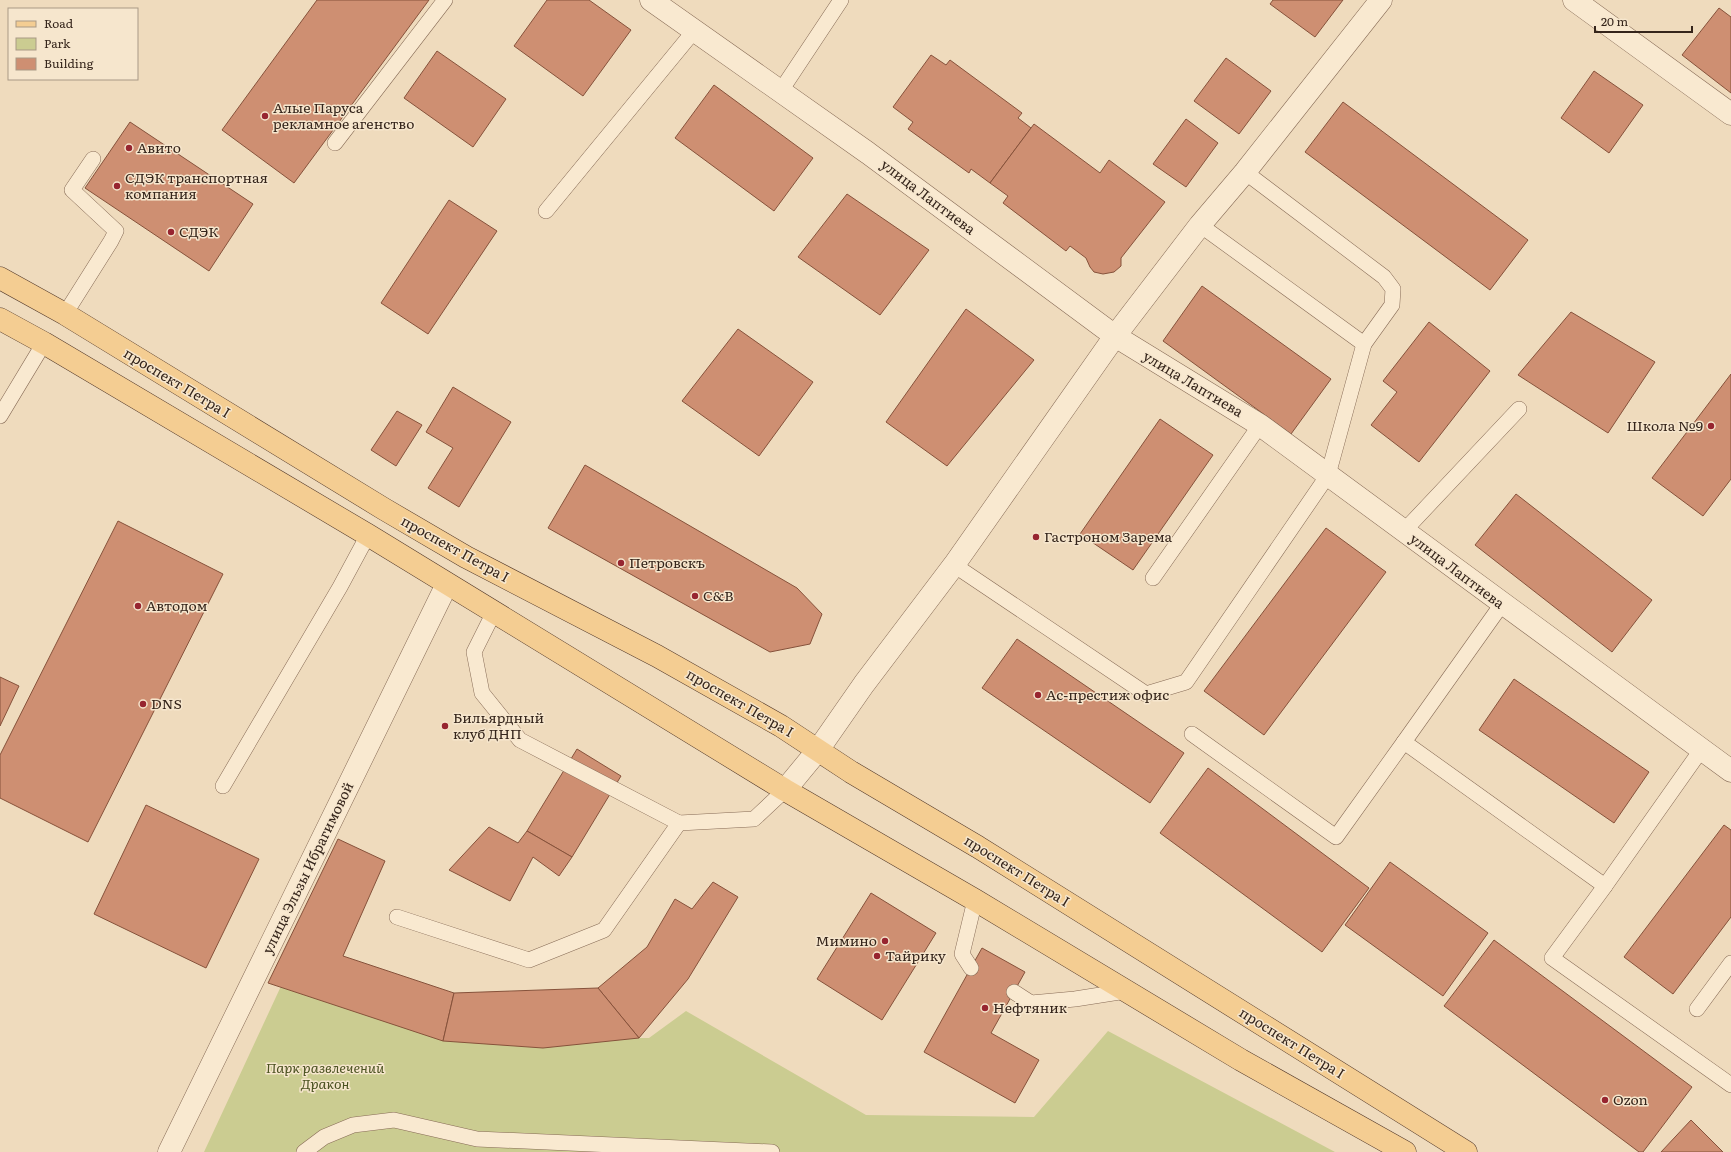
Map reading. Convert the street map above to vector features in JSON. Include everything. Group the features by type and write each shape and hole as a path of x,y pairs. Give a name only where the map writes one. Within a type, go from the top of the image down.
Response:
{"main road":[{"name":"проспект Петра I","path":"0,278 65,314 384,509 466,557 657,656 781,726 1131,942 1466,1152"},
{"path":"0,319 44,343 368,535 785,790 975,900 1241,1060 1405,1152"}],"street":[{"name":"улица Лаптиева","path":"651,0 868,153 1115,336 1260,425 1731,771"},
{"path":"785,790 818,750 864,684 954,565 1115,336 1200,225 1245,172 1381,0"},
{"path":"1574,0 1731,114"},
{"name":"улица Эльзы Ибрагимовой","path":"169,1152 447,584"}],"lane":[{"path":"335,143 445,0"},
{"path":"780,92 840,0"},
{"path":"546,211 694,31"},
{"path":"65,314 111,242 116,231 72,190 93,159"},
{"path":"954,565 1146,694 1186,682 1328,475 1364,344 1392,305 1392,289 1384,277 1245,172"},
{"path":"1200,225 1364,344"},
{"path":"0,416 44,343"},
{"path":"1404,531 1519,409"},
{"path":"1154,578 1260,425"},
{"path":"223,786 340,587 368,535"},
{"path":"1192,734 1336,837 1502,604"},
{"path":"494,612 474,652 482,693 520,740 679,823 754,819 785,790"},
{"path":"1404,742 1605,886"},
{"path":"1701,750 1552,958 1731,1085"},
{"path":"397,917 529,960 604,930 679,823"},
{"path":"971,968 962,954 975,900"},
{"path":"1697,1009 1731,963"},
{"path":"1014,992 1031,1003 1075,1000 1126,991"},
{"path":"304,1152 324,1137 353,1125 394,1120 477,1139 772,1152"}],"green space":[{"name":"Парк развлечений Дракон","path":"282,984 628,1038 649,1038 686,1011 866,1115 1034,1117 1108,1031 1335,1152 204,1152"}],"building":[{"path":"317,0 429,0 294,183 222,130"},
{"path":"547,0 589,0 631,30 583,96 514,46"},
{"path":"1273,0 1343,0 1315,37 1270,4"},
{"path":"1719,8 1731,17 1731,93 1682,55"},
{"path":"437,51 506,99 473,147 404,98"},
{"path":"931,55 946,65 950,60 1022,113 1018,118 1031,128 990,183 971,169 969,173 908,129 913,122 893,107"},
{"path":"1226,58 1271,91 1239,134 1194,101"},
{"path":"1594,71 1643,105 1609,153 1561,118"},
{"path":"714,85 813,158 774,211 675,138"},
{"path":"1343,102 1528,240 1490,290 1305,152"},
{"path":"1186,119 1218,143 1186,187 1153,164"},
{"path":"130,122 253,204 209,271 85,188"},
{"path":"1034,124 1100,173 1109,160 1165,202 1121,258 1121,266 1114,272 1103,274 1094,272 1086,258 1070,246 1066,251 1003,203 1008,196 990,183"},
{"path":"847,194 929,250 880,315 798,257"},
{"path":"449,200 497,231 428,334 381,303"},
{"path":"1202,286 1331,379 1291,434 1163,341"},
{"path":"966,309 1034,360 947,466 886,422"},
{"path":"1571,312 1655,362 1608,433 1518,375"},
{"path":"1429,322 1490,371 1419,462 1371,425 1397,392 1383,381"},
{"path":"738,329 813,382 759,456 682,401"},
{"name":"Школа №9","path":"1731,374 1731,479 1703,516 1652,478"},
{"path":"453,387 511,422 459,507 428,488 453,448 426,432"},
{"path":"397,411 422,425 396,466 371,450"},
{"path":"1160,419 1213,455 1133,570 1080,534"},
{"path":"585,465 797,588 822,614 810,644 770,652 548,528"},
{"path":"1516,494 1652,600 1612,652 1475,545"},
{"path":"118,521 223,574 88,842 0,798 0,755"},
{"path":"1326,528 1386,572 1264,735 1204,691"},
{"path":"1017,639 1184,753 1150,803 982,688"},
{"path":"0,677 19,686 0,726"},
{"path":"1514,679 1649,772 1614,823 1479,730"},
{"path":"577,749 621,776 572,857 527,831"},
{"path":"1208,768 1369,888 1322,952 1160,833"},
{"path":"146,805 259,859 206,968 94,914"},
{"path":"1724,825 1731,830 1731,917 1673,994 1624,957"},
{"path":"489,827 518,843 527,831 572,857 559,876 533,857 510,901 449,870"},
{"path":"338,839 385,861 343,956 454,993 443,1041 268,983"},
{"path":"1390,862 1488,933 1443,996 1345,925"},
{"path":"713,882 738,897 688,979 639,1038 598,988 647,947 675,899 692,909"},
{"name":"Тайрику","path":"871,893 936,933 882,1020 817,979"},
{"path":"1494,940 1692,1087 1643,1152 1639,1152 1444,1006"},
{"path":"982,948 1025,972 991,1033 1039,1060 1015,1103 924,1052"},
{"path":"598,988 639,1038 543,1048 443,1041 454,993"},
{"path":"1691,1120 1723,1152 1661,1152"}],"place":[{"name":"Алые Паруса рекламное агенство","path":"265,116"},
{"name":"Авито","path":"129,148"},
{"name":"СДЭК транспортная компания","path":"117,186"},
{"name":"СДЭК","path":"171,232"},
{"name":"Школа №9","path":"1711,426"},
{"name":"Гастроном Зарема","path":"1036,537"},
{"name":"Петровскъ","path":"621,563"},
{"name":"С&В","path":"695,596"},
{"name":"Автодом","path":"138,606"},
{"name":"Ас-престиж офис","path":"1038,695"},
{"name":"DNS","path":"143,704"},
{"name":"Бильярдный клуб ДНП","path":"445,726"},
{"name":"Мимино","path":"885,941"},
{"name":"Тайрику","path":"877,956"},
{"name":"Нефтяник","path":"985,1008"},
{"name":"Ozon","path":"1605,1100"}]}
